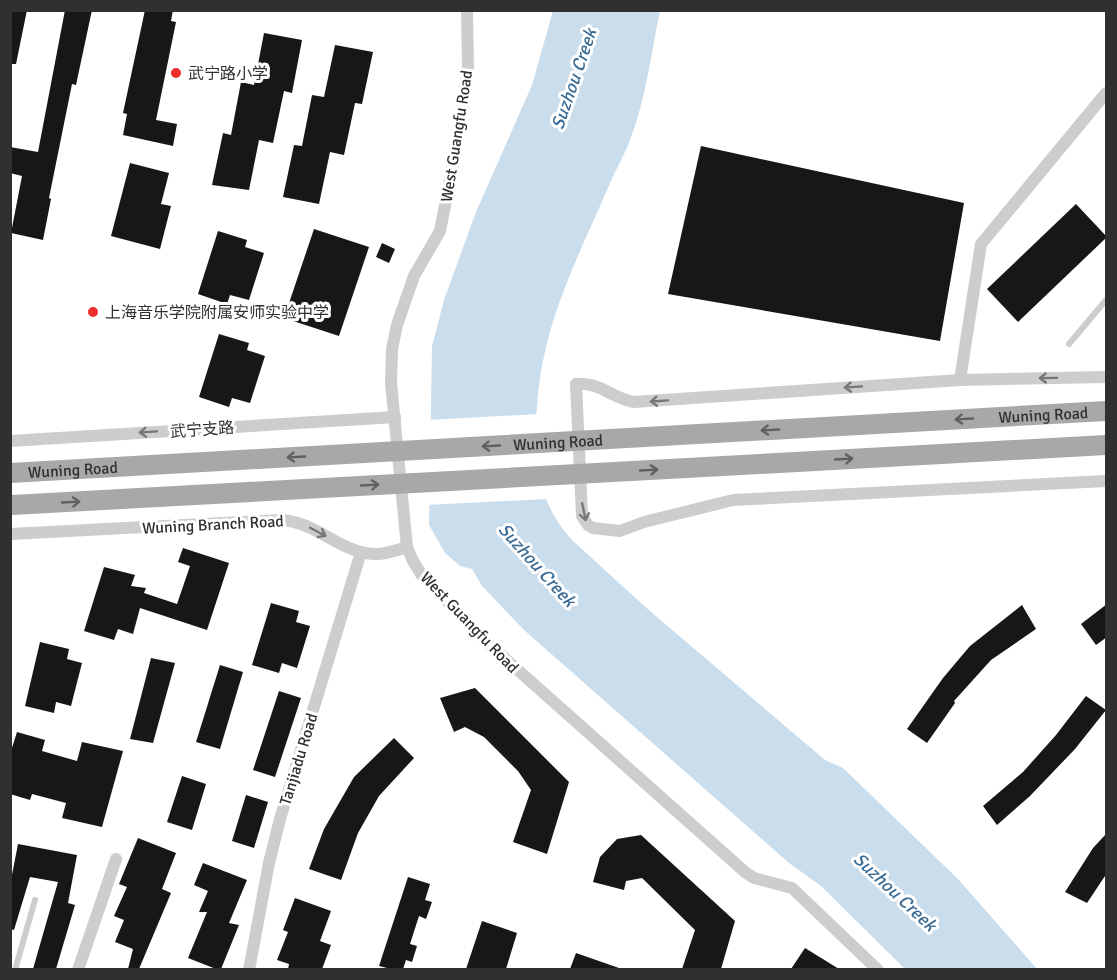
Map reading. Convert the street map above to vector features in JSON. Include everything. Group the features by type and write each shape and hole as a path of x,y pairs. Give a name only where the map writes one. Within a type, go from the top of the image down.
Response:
{"main road":[{"name":"Wuning Road","path":"10,473 1107,411"},
{"name":"Wuning Road","path":"12,505 1107,445"}],"street":[{"name":"West Guangfu Road","path":"467,10 468,69 457,144 440,231 414,276 394,337 391,383 407,547 413,561 434,588 520,674 745,872 754,878 792,888 878,969"},
{"path":"960,380 981,244 1107,93"},
{"path":"1107,377 960,380 634,402 622,400 592,384 576,384 582,516 593,528 620,531 732,500 1107,481"},
{"name":"武宁支路","path":"10,441 394,417"},
{"name":"Wuning Branch Road","path":"10,534 282,520 300,523 361,552 377,554 407,547"},
{"name":"Tanjiadu Road","path":"249,969 269,863 280,819 361,552"},
{"path":"78,969 116,859"}],"lane":[{"path":"1069,344 1107,300"},
{"path":"15,969 35,900"}],"water":[{"name":"Suzhou Creek","path":"553,11 660,11 636,124 565,289 544,356 537,407 537,457 542,487 554,515 573,541 651,612 825,760 843,768 958,879 1037,969 905,969 821,886 789,863 524,630 482,586 472,569 460,566 445,553 429,525 432,346 444,300 476,212 532,85"}],"pier":[{"path":"540,414 538,446 548,499 426,505 427,420"}],"building":[{"path":"10,10 27,10 16,64 10,64"},
{"path":"65,10 92,10 76,85 72,84 43,240 11,233 22,176 10,173 10,147 38,152"},
{"path":"145,10 173,10 171,21 176,22 156,120 177,124 173,146 123,135 127,114 123,113"},
{"path":"264,33 302,40 292,93 284,91 273,143 259,140 249,190 212,185 223,133 231,135 241,82 254,85"},
{"path":"335,45 373,52 362,104 355,103 344,155 330,152 319,204 283,197 294,145 302,146 312,95 324,97"},
{"path":"701,146 964,203 940,341 668,294"},
{"path":"130,163 169,173 161,204 171,206 160,249 111,236"},
{"path":"1076,204 1107,237 1018,322 987,289"},
{"path":"314,229 369,247 339,336 284,318"},
{"path":"218,231 247,240 245,247 264,253 249,300 230,295 227,304 198,294"},
{"path":"382,243 395,249 389,263 376,257"},
{"path":"219,334 249,343 247,350 265,356 250,403 232,398 229,407 199,397"},
{"path":"183,548 229,563 207,630 140,608 133,634 118,629 114,640 84,631 104,567 135,575 131,586 146,588 144,593 177,604 190,566 178,562"},
{"path":"271,603 299,611 296,622 310,626 297,668 282,663 279,673 252,665"},
{"path":"1107,604 1107,637 1096,645 1081,624"},
{"path":"1022,605 1036,629 991,660 954,701 955,703 927,743 907,729 943,678 970,646"},
{"path":"40,642 69,649 67,659 82,663 71,706 56,702 54,713 25,706"},
{"path":"151,658 175,663 153,743 130,739"},
{"path":"220,665 243,672 220,749 196,742"},
{"path":"475,688 569,782 547,854 513,842 531,790 518,771 484,737 465,727 454,732 440,698"},
{"path":"279,691 301,698 275,777 253,770"},
{"path":"1086,696 1106,710 1075,749 1030,796 997,825 983,806 1023,772"},
{"path":"17,732 45,740 42,751 77,761 82,742 123,751 102,827 62,818 66,803 32,794 30,800 10,794 10,754"},
{"path":"394,738 414,758 379,796 358,833 341,880 309,869 324,829 354,777"},
{"path":"182,776 206,784 192,830 167,822"},
{"path":"246,795 268,802 254,848 232,841"},
{"path":"1107,833 1107,873 1087,903 1065,892 1093,848"},
{"path":"641,835 735,921 721,969 682,969 695,930 642,878 626,881 624,890 593,882 600,857 617,839"},
{"path":"138,838 176,853 162,889 171,893 139,969 128,969 133,949 115,942 124,920 114,916 127,887 119,884"},
{"path":"18,844 77,855 68,903 75,905 56,969 33,969 58,882 30,877 14,930 10,929 10,885"},
{"path":"203,863 247,880 229,923 239,925 221,969 188,958 207,912 199,912 208,891 194,885"},
{"path":"408,877 430,884 425,900 432,902 426,919 419,916 410,944 417,946 412,962 406,960 403,969 379,966"},
{"path":"295,898 331,911 320,941 331,945 322,969 288,969 289,964 277,960 288,932 283,930"},
{"path":"482,921 517,933 506,969 466,969"},
{"path":"805,948 839,969 791,969"},
{"path":"576,953 619,968 570,969"}],"place":[{"name":"武宁路小学","path":"176,73"},
{"name":"上海音乐学院附属安师实验中学","path":"93,312"}]}
